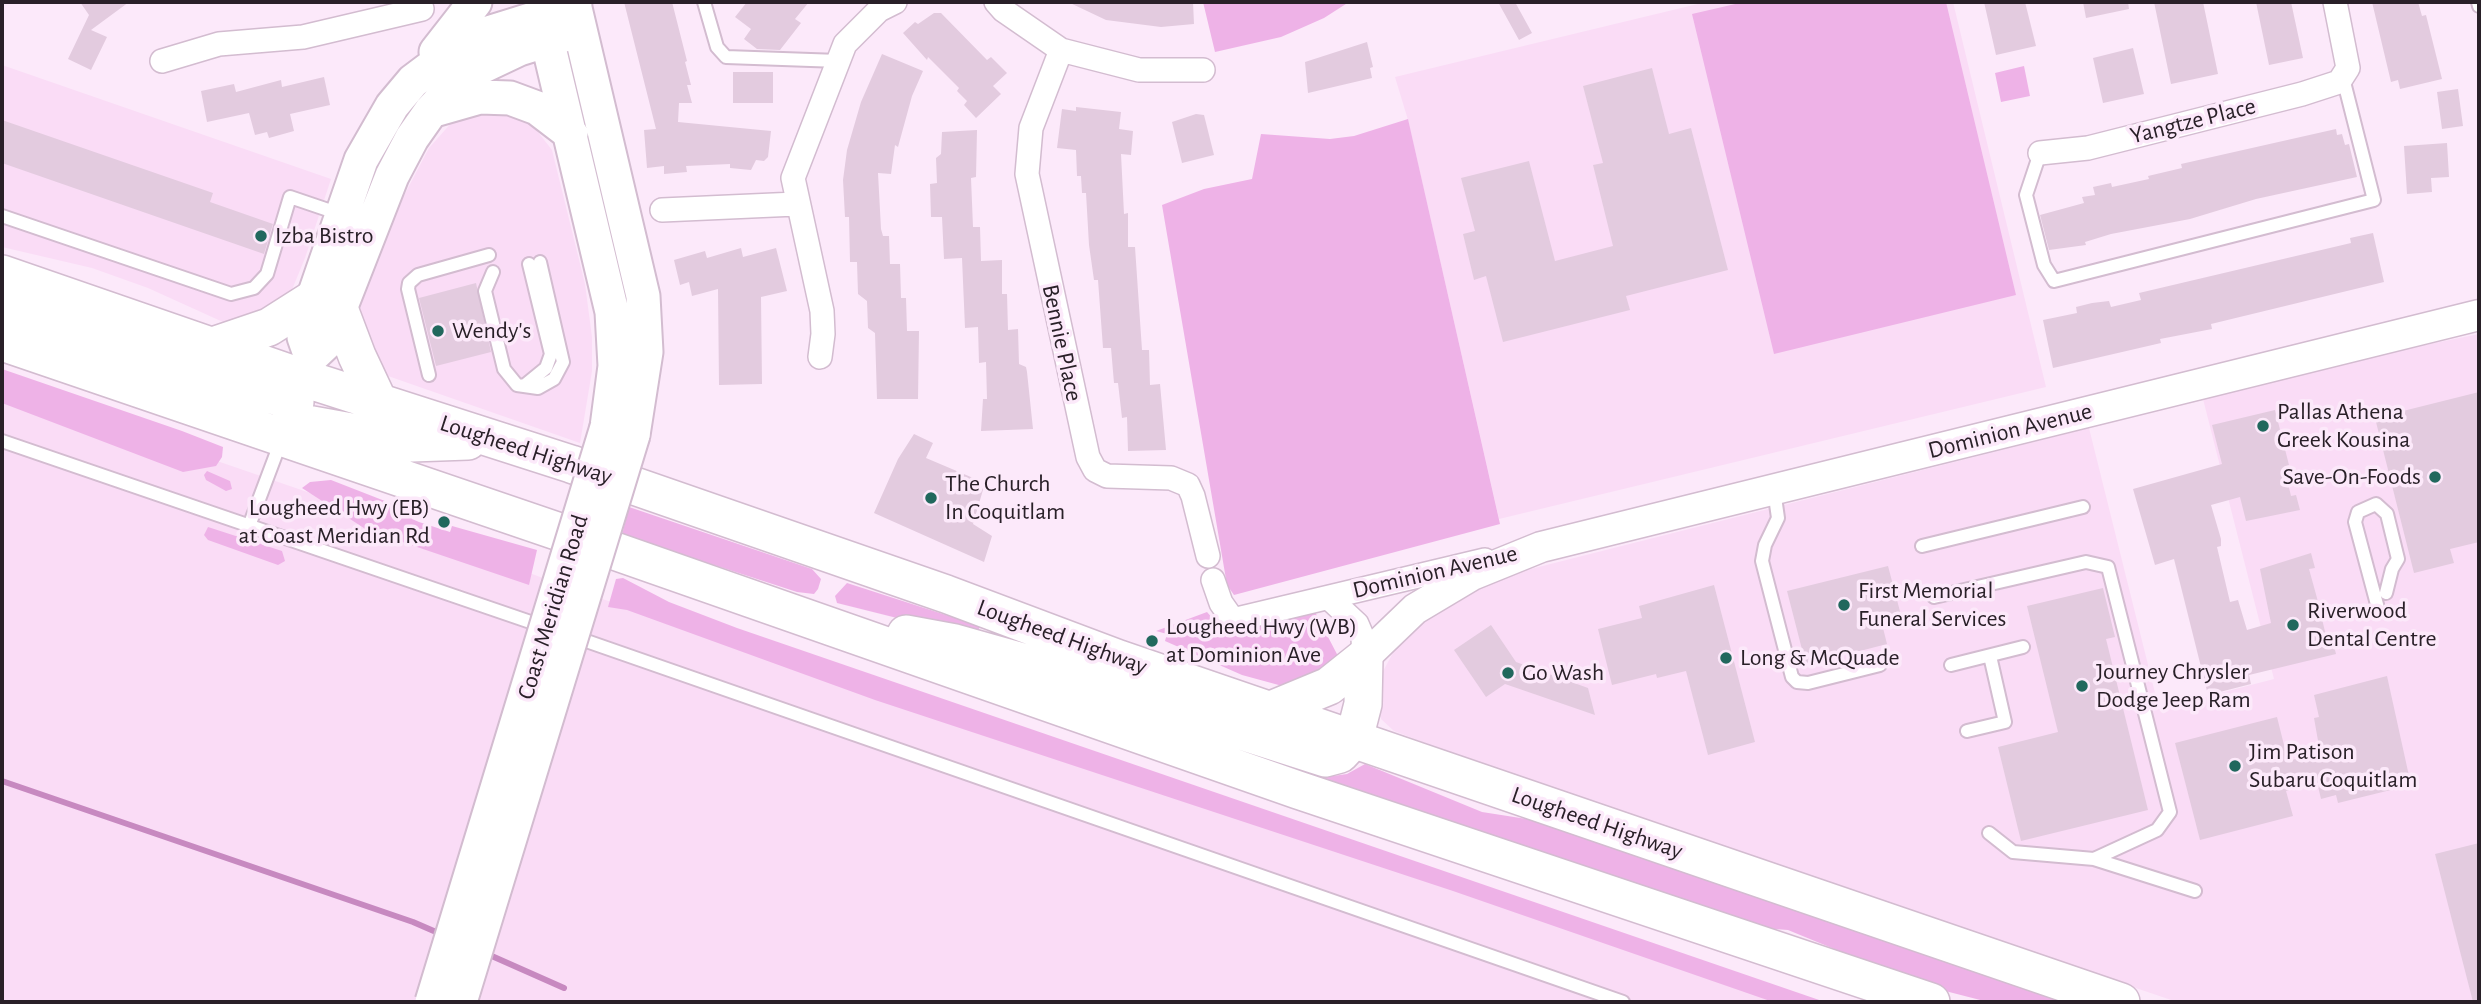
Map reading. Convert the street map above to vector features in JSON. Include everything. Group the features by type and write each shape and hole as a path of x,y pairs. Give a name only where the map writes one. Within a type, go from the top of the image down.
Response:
{"main road":[{"path":"296,399 304,337 326,305 370,185 374,133 475,2"},
{"path":"413,81 470,38 576,13"},
{"name":"Coast Meridian Road","path":"432,1002 646,352 643,296 576,13"},
{"path":"379,403 356,356 326,305 341,214 404,152 432,111 452,88 470,73 509,53 542,19"},
{"name":"Coast Meridian Road","path":"460,1002 620,431 614,374 612,312 542,19"},
{"path":"432,111 480,97 510,98 537,108 571,134"},
{"name":"Lougheed Highway","path":"2,274 213,346 296,399 790,613 1298,790 1931,1002"},
{"path":"213,346 326,305"},
{"path":"2,311 296,399 412,443 497,440"},
{"name":"Lougheed Highway","path":"2,342 296,399 379,403 497,440 946,594 1108,655 2121,1002"},
{"path":"790,613 955,643 1051,670 1325,758 1340,754 1354,739 1363,704 1364,658"},
{"path":"1271,710 1329,686 1364,658"}],"street":[{"path":"162,61 219,44 303,37 422,9 420,2"},
{"path":"820,357 822,311 796,204 793,178 845,44 879,10 895,2"},
{"path":"996,2 1003,10 1061,50 1139,70 1203,70"},
{"path":"2334,2 2347,56 2348,68 2343,78"},
{"name":"Bennie Place","path":"1061,50 1031,128 1027,174 1088,457 1096,470 1107,476 1171,478 1188,485 1194,496 1208,556"},
{"name":"Yangtze Place","path":"2040,153 2088,148 2315,91 2343,78"},
{"path":"662,210 796,204"},
{"name":"Dominion Avenue","path":"1213,580 1221,603 1233,621 2479,315"},
{"name":"Dominion Avenue","path":"1364,658 1415,609 1472,575 1541,547"},
{"name":"Dominion Avenue","path":"1329,598 1357,624 1363,638 1364,658"}],"lane":[{"path":"704,2 717,47 726,57 839,61"},
{"path":"2040,153 2026,195 2044,265 2053,281 2374,200 2343,78"},
{"path":"2,216 231,294 254,288 267,274 290,197 341,214"},
{"path":"429,375 408,289 409,283 418,275 489,255"},
{"path":"493,272 485,291 504,369 512,381 524,386 546,368 551,354 535,263"},
{"path":"249,526 296,399"},
{"path":"2,441 1623,1002"},
{"path":"1774,489 1778,518 1765,545 1762,561 1792,677 1797,682 1808,683 1880,665"},
{"path":"2379,612 2356,522 2358,512 2376,504 2387,513 2398,559 2392,569 2386,593"},
{"path":"1922,546 2083,507"},
{"path":"1934,597 2086,562 2108,567 2170,812 2157,830 2094,859"},
{"path":"1951,665 2023,647"},
{"path":"1967,731 2005,722 1990,656"},
{"path":"1989,833 2013,852 2094,859 2196,891"}],"shaded area":[{"path":"1203,2 1349,2 1324,18 1281,37 1215,52"},
{"path":"1706,2 1953,2 2046,387 1499,519 1408,120 1395,77"},
{"path":"1744,2 1946,2 2016,295 1774,354 1692,14"},
{"path":"2,65 331,179 289,297 238,323 223,322 148,288 92,268 2,247"},
{"path":"2024,66 2030,96 2001,102 1995,73"},
{"path":"501,108 534,127 552,150 585,284 592,337 592,371 580,443 388,376 382,371 358,308 377,247 429,148 453,121"},
{"path":"1408,119 1500,524 1234,595 1227,585 1162,205 1204,189 1252,179 1261,134 1330,139 1354,136"},
{"path":"2479,334 2479,1002 2177,1002 1507,774 1394,731 1381,719 1378,704 1380,677 1395,649 1429,615 1499,577 2089,428 2159,709 2274,679 2203,399 2381,354"},
{"path":"2,369 223,447 222,457 216,466 183,472 2,403"},
{"path":"2,387 409,527 561,585 1793,1002 2,1002"},
{"path":"207,471 230,481 232,489 226,491 206,480 204,475"},
{"path":"331,480 408,510 412,519 419,522 450,532 452,526 537,550 529,585 367,530 302,488 310,482"},
{"path":"296,503 318,507 320,514 316,517 291,513 290,506"},
{"path":"629,507 812,569 821,579 818,589 814,594 797,592 622,535"},
{"path":"208,527 282,551 285,561 278,565 208,540 204,535"},
{"path":"623,578 669,602 737,628 1825,1002 1773,1002 1453,891 875,700 627,610 608,607 616,579"},
{"path":"847,583 980,626 977,635 969,636 837,603 835,596"},
{"path":"1314,610 1339,658 1286,687 1242,675 1165,641 1167,634 1156,631 1207,612 1222,629 1230,630"},
{"path":"985,662 1030,672 1333,776 1347,774 1365,764 1482,812 1546,822 2065,996 2063,1002 1988,1002 1922,985 1788,930 1736,926"}],"building":[{"path":"80,2 129,2 91,30 107,37 91,70 68,59 89,15"},
{"path":"624,2 672,2 687,61 685,62 691,85 687,85 692,103 679,103 678,122 771,131 768,157 764,161 756,160 751,170 730,168 730,164 686,166 687,172 664,174 664,166 647,168 644,130 656,129"},
{"path":"747,2 809,2 795,19 801,23 780,50 757,49 744,39 751,29 735,17"},
{"path":"1068,2 1193,2 1194,24 1161,27 1106,20"},
{"path":"1498,2 1515,2 1532,33 1519,40"},
{"path":"1984,2 2025,2 2036,46 1996,55"},
{"path":"2083,2 2128,2 2129,9 2086,18"},
{"path":"2154,2 2203,2 2218,74 2171,84"},
{"path":"2256,2 2291,2 2303,58 2269,65"},
{"path":"2372,2 2418,2 2422,16 2426,15 2442,79 2400,89 2398,80 2391,82"},
{"path":"934,13 941,13 987,60 991,57 1007,73 993,86 1001,94 976,118 964,105 967,101 957,91 959,88 928,57 927,60 903,33 915,22 918,24"},
{"path":"1367,42 1373,67 1370,68 1372,78 1308,93 1305,62"},
{"path":"2133,48 2144,94 2103,103 2093,58"},
{"path":"882,54 923,71 912,96 898,147 895,145 891,174 878,173 881,229 883,236 889,236 890,264 900,264 901,298 906,298 907,331 919,331 918,399 877,399 875,333 868,328 867,301 858,294 857,262 850,262 849,217 845,217 843,180 847,150 861,102"},
{"path":"1652,68 1669,134 1691,128 1728,270 1626,296 1630,310 1503,342 1486,276 1474,280 1463,234 1475,231 1461,178 1529,161 1555,261 1613,246 1593,165 1603,163 1583,86"},
{"path":"733,72 773,72 773,103 733,103"},
{"path":"324,77 330,105 290,114 294,131 269,138 267,132 255,135 249,113 207,122 201,91 234,84 236,92 281,80 282,87"},
{"path":"2458,89 2463,126 2442,129 2437,92"},
{"path":"1076,107 1121,112 1119,129 1133,131 1131,155 1121,154 1124,214 1128,213 1128,247 1135,247 1142,350 1149,350 1150,385 1160,384 1166,450 1128,451 1127,417 1122,418 1118,383 1114,383 1111,348 1103,348 1098,280 1094,280 1086,193 1082,193 1081,176 1077,176 1076,150 1057,148 1062,109 1076,111"},
{"path":"1196,114 1204,115 1214,155 1182,163 1172,122"},
{"path":"2,120 213,193 210,202 273,224 264,254 2,163"},
{"path":"2336,129 2337,135 2342,134 2345,145 2349,144 2357,177 2256,199 2190,219 2111,234 2085,242 2086,245 2049,250 2040,215 2084,203 2082,197 2095,195 2093,187 2111,183 2112,187 2149,179 2148,176 2182,168 2181,164"},
{"path":"977,130 976,177 971,178 973,227 980,227 981,261 1002,260 1002,294 1007,294 1008,330 1018,329 1019,364 1026,367 1033,429 981,431 983,399 987,399 986,362 979,363 978,327 965,328 962,258 944,259 942,217 931,217 930,184 937,183 936,158 941,154 942,132"},
{"path":"2447,143 2449,177 2431,178 2432,192 2407,194 2404,146"},
{"path":"2373,233 2384,282 2211,324 2212,329 2160,339 2161,343 2053,368 2043,320 2077,313 2076,307 2092,303 2109,301 2111,307 2141,300 2139,293 2351,243 2350,238"},
{"path":"741,248 743,257 776,248 787,291 761,297 762,384 719,385 718,289 692,296 689,282 680,285 674,260 705,251 707,258"},
{"path":"476,283 491,352 436,366 419,298"},
{"name":"Save-On-Foods","path":"2479,392 2479,542 2450,549 2454,563 2414,573 2375,418"},
{"path":"2275,410 2289,465 2284,467 2291,496 2296,495 2300,510 2246,521 2240,497 2211,505 2221,539 2221,546 2217,547 2230,602 2238,600 2247,630 2271,623 2260,569 2311,553 2315,568 2309,569 2327,640 2332,638 2336,654 2249,675 2251,684 2208,695 2174,559 2155,565 2133,489 2222,464 2212,425"},
{"name":"The Church In Coquitlam","path":"914,434 933,443 926,458 985,483 973,524 992,536 984,562 874,513 898,459"},
{"name":"First Memorial Funeral Services","path":"1888,566 1902,619 1882,624 1887,644 1806,665 1787,591"},
{"path":"1714,585 1755,742 1708,755 1686,671 1657,678 1656,674 1612,685 1598,629 1642,618 1639,606"},
{"name":"Journey Chrysler Dodge Jeep Ram","path":"2103,588 2115,637 2106,639 2148,810 2021,841 1998,747 2058,732 2027,606"},
{"name":"Go Wash","path":"1491,625 1516,662 1588,688 1595,715 1505,684 1486,697 1454,650"},
{"path":"2387,676 2411,785 2338,803 2336,795 2321,799 2317,782 2286,791 2293,816 2200,840 2175,743 2277,717 2288,761 2320,752 2314,718 2319,717 2314,695"},
{"path":"2479,843 2479,1002 2473,1002 2435,854"}],"waterway":[{"path":"2,781 413,922 443,935"},
{"path":"485,953 564,988"}],"place":[{"name":"Izba Bistro","path":"261,236"},
{"name":"Wendy's","path":"438,331"},
{"name":"Pallas Athena Greek Kousina","path":"2263,426"},
{"name":"Save-On-Foods","path":"2435,477"},
{"name":"The Church In Coquitlam","path":"931,498"},
{"name":"Lougheed Hwy (EB) at Coast Meridian Rd","path":"444,522"},
{"name":"First Memorial Funeral Services","path":"1844,605"},
{"name":"Riverwood Dental Centre","path":"2293,625"},
{"name":"Lougheed Hwy (WB) at Dominion Ave","path":"1152,641"},
{"name":"Long & McQuade","path":"1726,658"},
{"name":"Go Wash","path":"1508,673"},
{"name":"Journey Chrysler Dodge Jeep Ram","path":"2082,686"},
{"name":"Jim Patison Subaru Coquitlam","path":"2235,766"}]}
